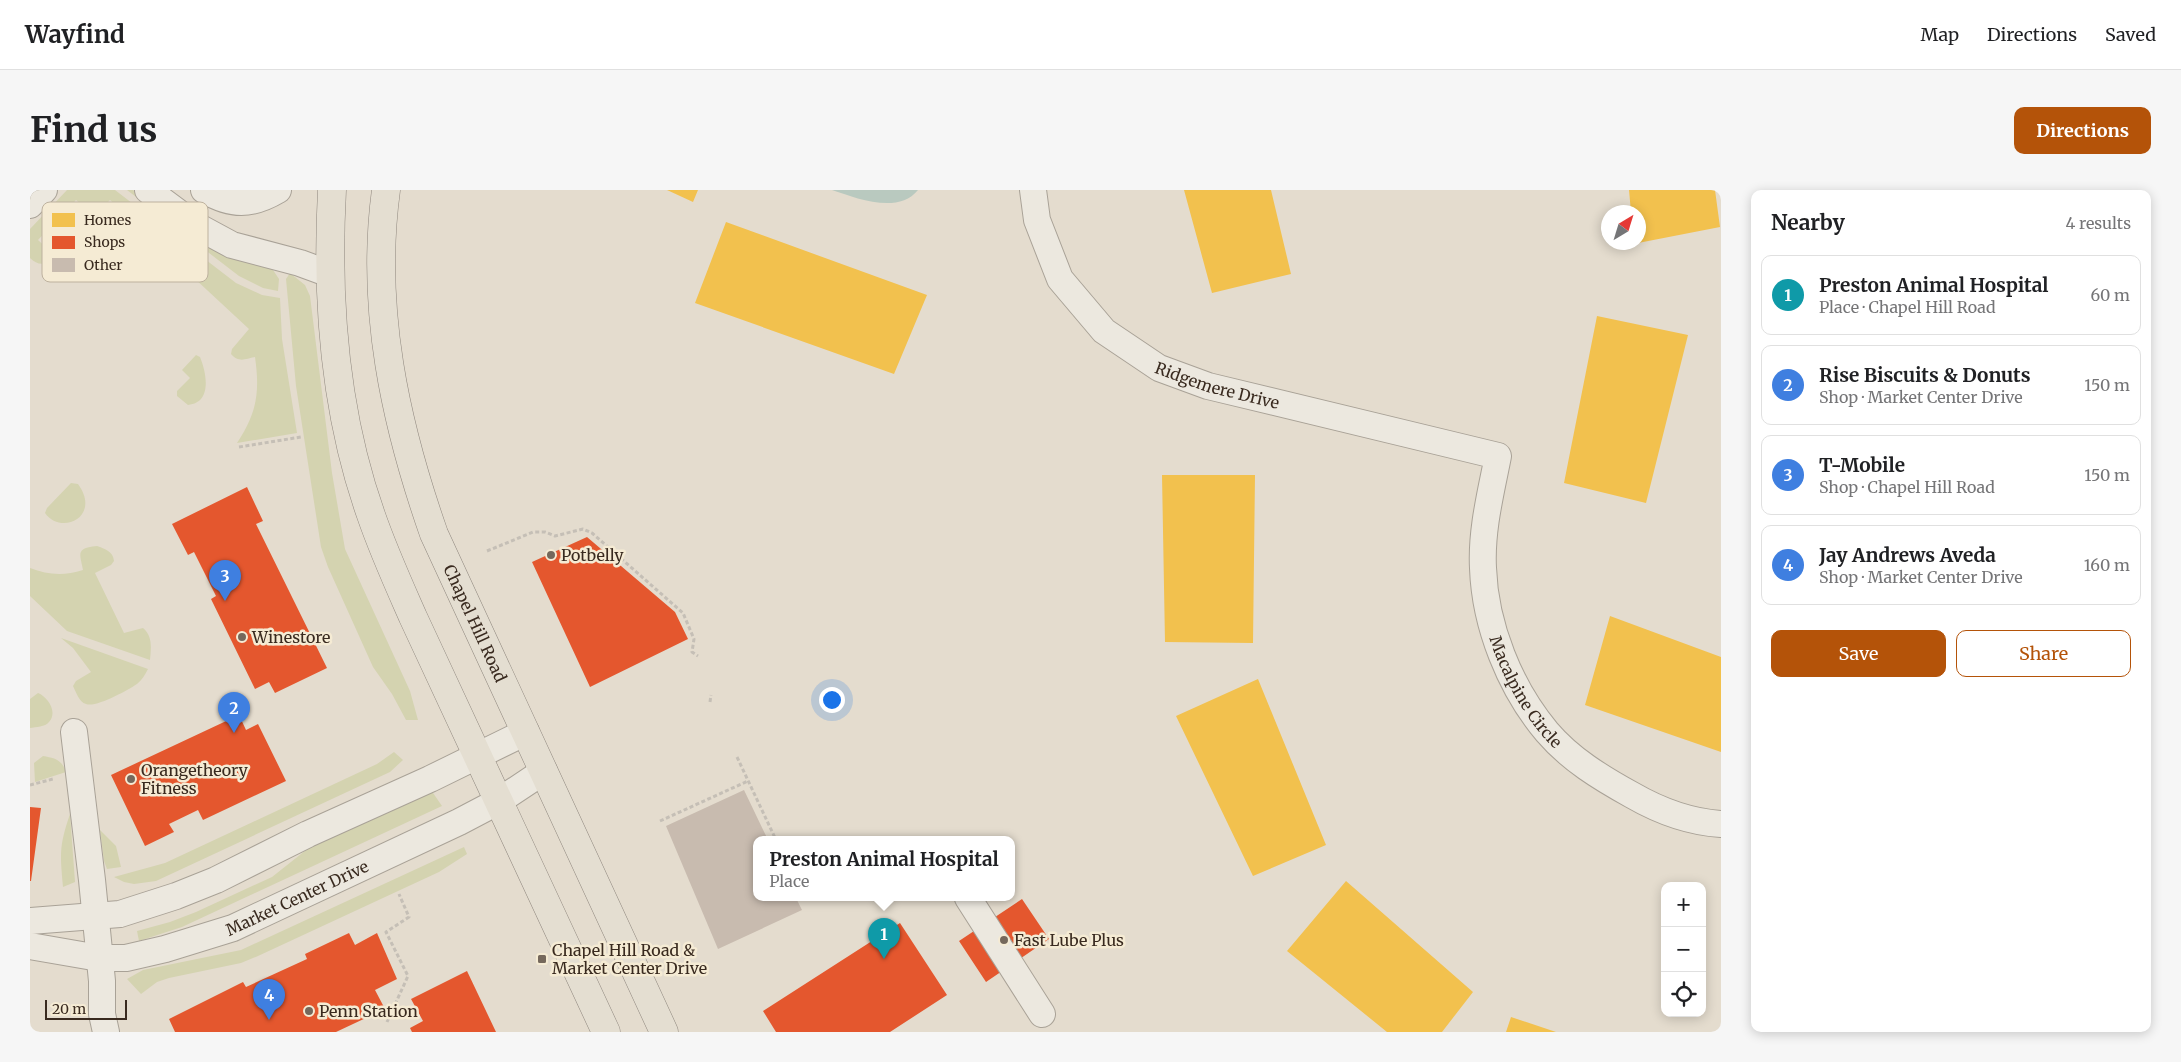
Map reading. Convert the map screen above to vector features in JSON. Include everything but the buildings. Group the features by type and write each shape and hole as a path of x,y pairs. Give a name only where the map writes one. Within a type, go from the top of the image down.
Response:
{"main road":[{"path":"332,190 330,274 336,370 357,469 371,515 392,568 606,1032"},
{"name":"Chapel Hill Road","path":"386,190 382,218 384,332 399,421 412,472 434,534 664,1032"}],"street":[{"path":"30,205 44,190"},
{"path":"148,190 164,202"},
{"path":"204,190 230,201 251,202 263,199 278,190"},
{"name":"Ridgemere Drive","path":"1033,190 1037,220 1060,279 1104,332 1159,368 1208,386 1498,456"},
{"path":"208,232 232,245 300,263 330,274"},
{"name":"Macalpine Circle","path":"1498,456 1487,512 1483,568 1487,605 1496,637 1508,668 1526,701 1547,732 1568,753 1602,779 1649,805 1710,824 1721,824"},
{"path":"74,732 96,917 102,1014 106,1032"},
{"path":"30,922 96,917 140,908 216,880 308,834 526,732"},
{"name":"Market Center Drive","path":"30,946 100,958 126,958 165,949 234,928 459,822 499,801 544,771"},
{"path":"970,901 1042,1014"}],"path":[{"path":"239,447 301,437"},
{"path":"487,551 533,532 545,532 555,536 583,530 592,533 684,613 694,639 692,652 698,656"},
{"path":"710,702 711,695"},
{"path":"737,757 773,835 777,832"},
{"path":"30,785 56,779"},
{"path":"660,821 748,781"},
{"path":"387,1022 408,976 386,932 409,917 399,894"}],"green space":[{"path":"67,190 115,190 131,202 112,202 110,200 108,202 78,202 76,200 74,202 56,202"},
{"path":"127,190 133,190 149,202 143,202"},
{"path":"42,216 42,236 38,240 42,244 42,264 30,258 30,229"},
{"path":"208,241 271,267 279,279 278,291 263,288 239,276 208,252"},
{"path":"208,261 236,283 262,295 280,298 282,339 297,433 237,443 253,412 257,381 255,357 237,359 231,354 232,349 249,329 198,282 208,282"},
{"path":"290,273 305,285 310,296 332,473 345,549 410,691 418,720 406,720 392,694 373,667 328,567 321,547 296,386 286,279"},
{"path":"196,355 200,357 206,379 206,387 201,399 196,403 188,405 177,396 177,391 190,378 182,370"},
{"path":"71,483 78,484 84,496 85,506 82,514 76,520 69,523 60,523 52,520 45,513 47,508"},
{"path":"97,546 106,549 114,561 111,565 95,573 124,633 143,628 146,631 151,643 150,660 67,631 30,596 30,568 56,574 83,570 80,556 82,550"},
{"path":"61,638 148,669 139,682 127,690 104,701 91,705 86,704 80,699 73,686 76,681 91,672 73,648"},
{"path":"38,693 51,705 52,718 45,725 30,728 30,699"},
{"path":"394,752 403,760 390,772 156,881 134,884 114,877 165,863 377,764"},
{"path":"43,756 58,760 66,772 35,782 34,763"},
{"path":"431,790 442,806 182,927 139,941 137,931 170,922 196,912 272,877 320,839"},
{"path":"70,814 75,882 63,887 61,850"},
{"path":"100,830 116,846 121,867 107,869 104,861"},
{"path":"464,847 467,854 439,872 241,963 169,978 157,982 141,994 127,979 143,970 241,950"}],"shaded area":[{"path":"832,190 918,190 910,198 888,203 864,200"}],"place":[{"name":"Potbelly","path":"551,555"},
{"name":"T-Mobile","path":"225,601"},
{"name":"Winestore","path":"242,637"},
{"name":"Rise Biscuits & Donuts","path":"234,733"},
{"name":"Orangetheory Fitness","path":"131,779"},
{"name":"Fast Lube Plus","path":"1004,940"},
{"name":"Chapel Hill Road & Market Center Drive","path":"542,959"},
{"name":"Preston Animal Hospital","path":"884,959"},
{"name":"Penn Station","path":"309,1011"},
{"name":"Jay Andrews Aveda","path":"269,1020"}]}
